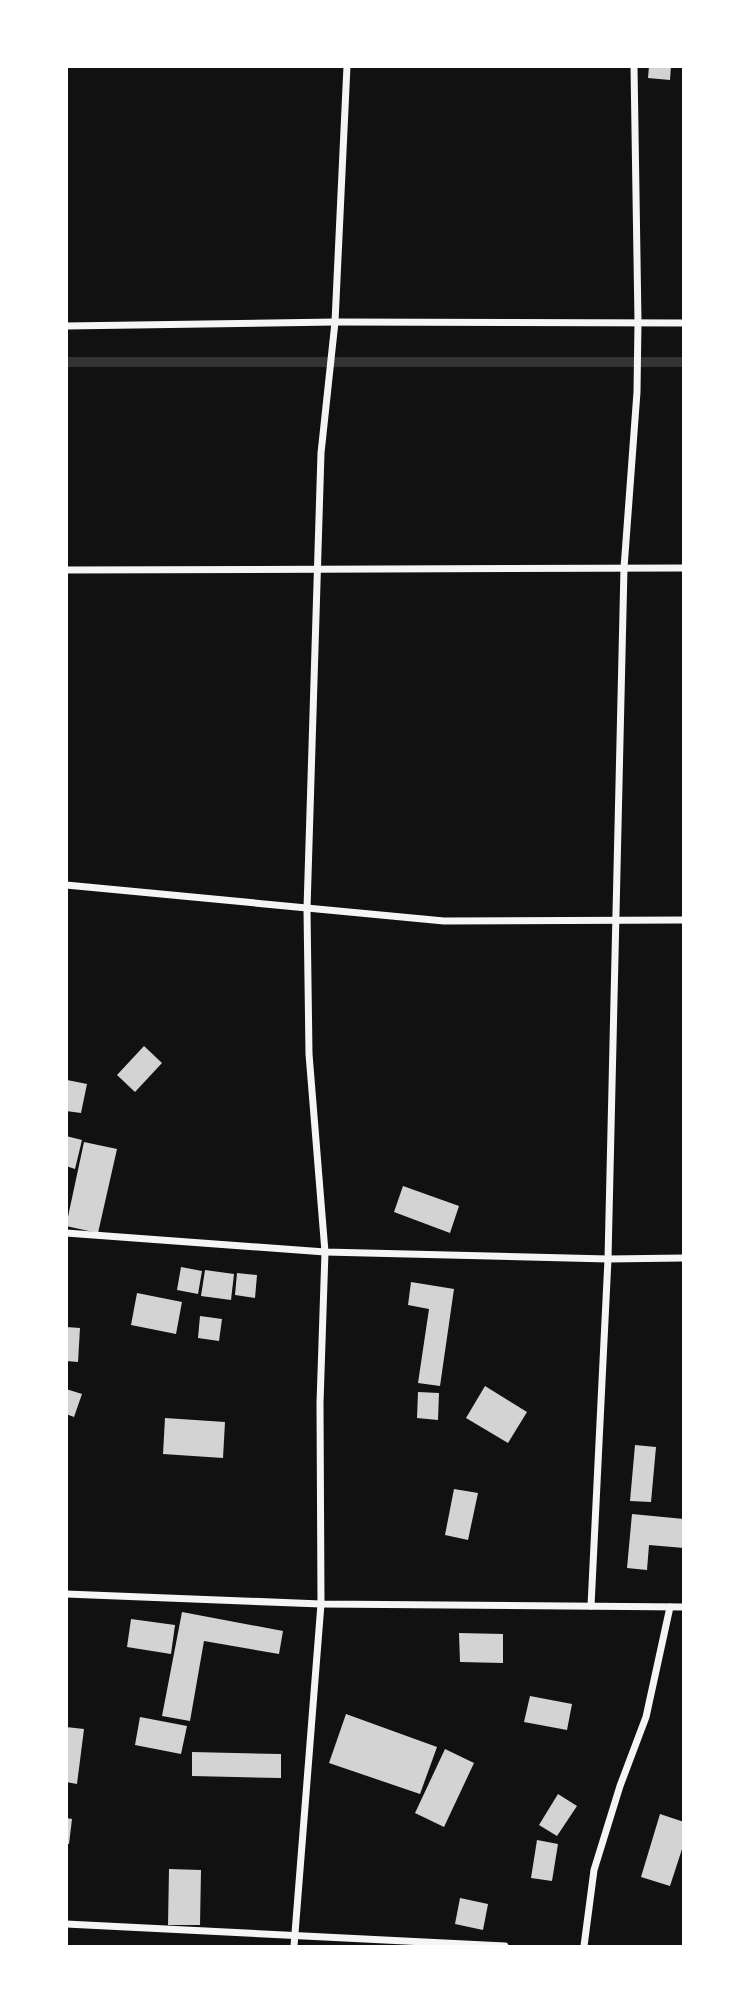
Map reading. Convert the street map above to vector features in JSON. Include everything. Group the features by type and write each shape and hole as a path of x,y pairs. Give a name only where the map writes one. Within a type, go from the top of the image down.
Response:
{"street":[{"path":"294,1947 321,1604 320,1403 325,1252 309,1054 307,909 321,453 335,322 347,66"},
{"path":"591,1606 608,1259 624,568 637,392 634,66"},
{"path":"66,326 335,322 684,323"},
{"path":"66,570 684,568"},
{"path":"66,885 444,921 684,920"},
{"path":"66,1233 325,1252 608,1259 684,1258"},
{"path":"66,1594 321,1604 684,1607"},
{"path":"584,1947 594,1870 646,1717 670,1607"},
{"path":"66,1924 505,1947"}],"building":[{"path":"649,66 671,66 670,80 648,78"},
{"path":"144,1046 162,1063 135,1092 117,1075"},
{"path":"67,1080 87,1084 81,1113 66,1111"},
{"path":"66,1136 82,1140 75,1169 66,1166"},
{"path":"84,1142 117,1149 98,1233 66,1226"},
{"path":"403,1186 459,1206 450,1233 394,1212"},
{"path":"181,1267 202,1271 198,1294 177,1290"},
{"path":"205,1270 234,1274 231,1300 201,1296"},
{"path":"237,1273 257,1275 255,1298 235,1295"},
{"path":"411,1282 454,1289 440,1386 418,1383 429,1309 408,1305"},
{"path":"137,1293 182,1302 176,1334 131,1325"},
{"path":"200,1316 222,1319 219,1341 198,1338"},
{"path":"66,1327 80,1328 78,1362 66,1361"},
{"path":"485,1386 527,1412 508,1443 466,1418"},
{"path":"66,1389 82,1394 74,1417 66,1414"},
{"path":"418,1392 439,1393 438,1420 417,1418"},
{"path":"165,1418 225,1422 223,1458 163,1454"},
{"path":"635,1445 656,1447 651,1502 630,1501"},
{"path":"454,1489 478,1493 468,1540 445,1535"},
{"path":"632,1514 684,1519 684,1548 649,1545 647,1570 627,1568"},
{"path":"182,1612 283,1631 279,1654 204,1641 190,1721 162,1716"},
{"path":"131,1619 175,1625 171,1654 127,1647"},
{"path":"459,1633 503,1634 503,1663 460,1662"},
{"path":"530,1696 572,1704 567,1730 524,1722"},
{"path":"346,1714 437,1747 420,1794 329,1763"},
{"path":"140,1717 187,1726 181,1754 135,1745"},
{"path":"66,1727 84,1729 77,1784 66,1782"},
{"path":"445,1749 474,1763 444,1827 415,1813"},
{"path":"192,1752 281,1754 281,1778 192,1776"},
{"path":"558,1794 577,1806 557,1836 539,1825"},
{"path":"660,1814 684,1822 684,1843 670,1886 641,1877"},
{"path":"66,1818 72,1819 69,1844 66,1844"},
{"path":"537,1840 558,1844 552,1881 531,1878"},
{"path":"169,1869 201,1870 200,1925 168,1925"},
{"path":"460,1898 488,1904 483,1930 455,1924"}],"waterway":[{"path":"66,362 684,362"}]}
